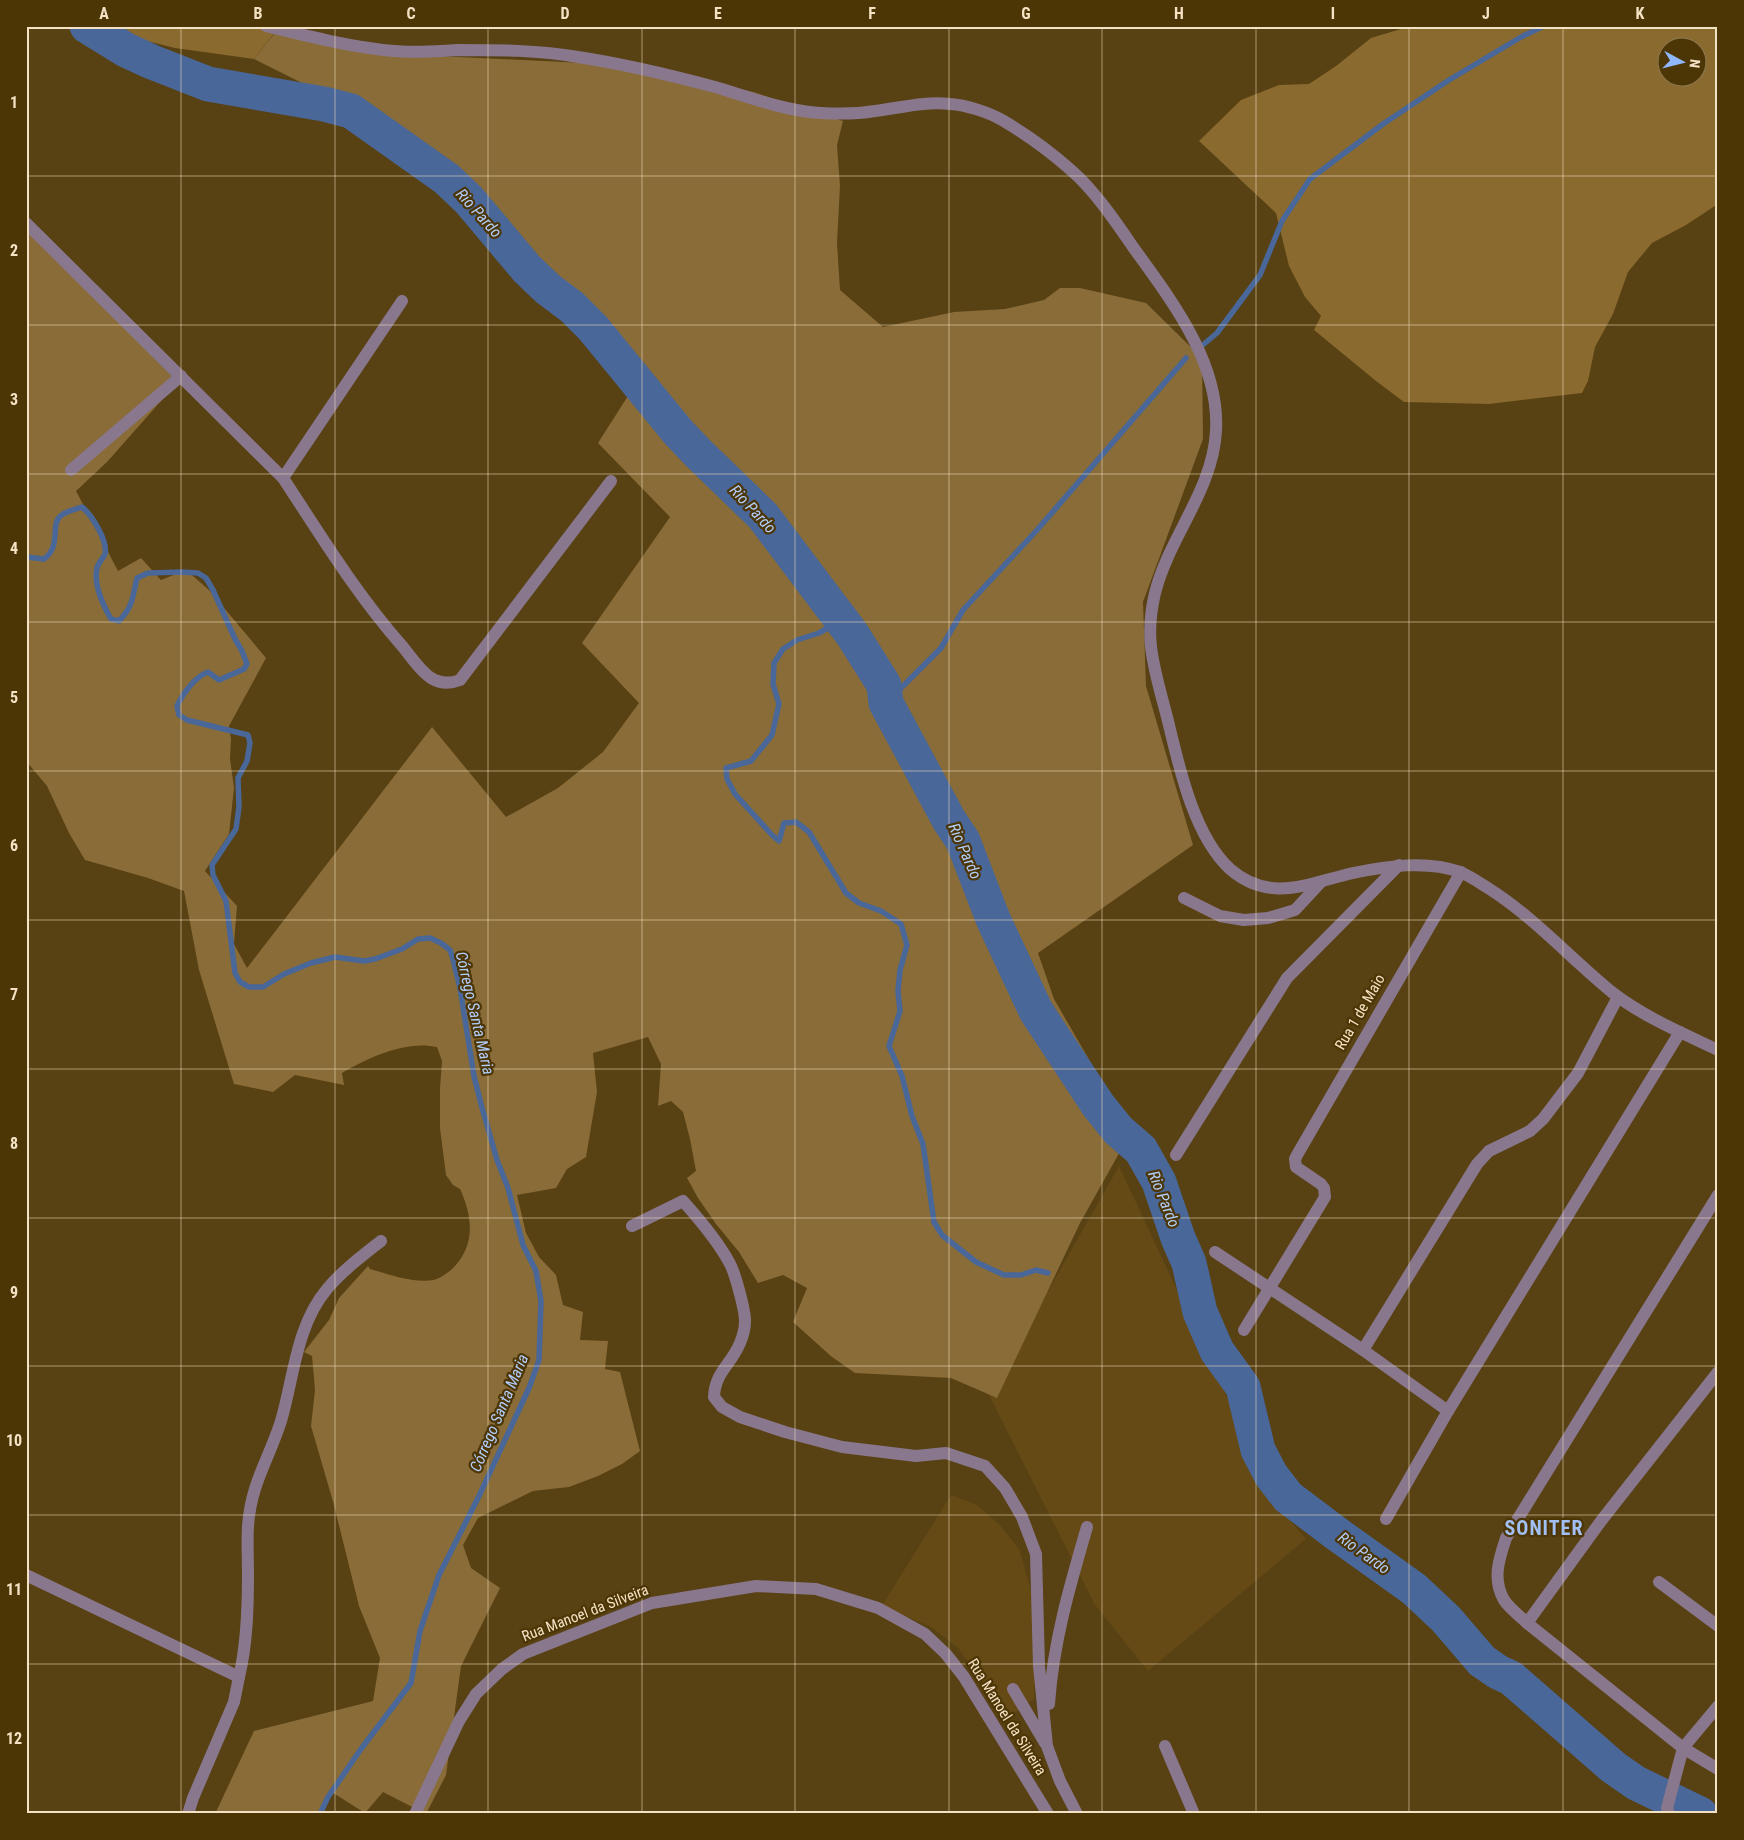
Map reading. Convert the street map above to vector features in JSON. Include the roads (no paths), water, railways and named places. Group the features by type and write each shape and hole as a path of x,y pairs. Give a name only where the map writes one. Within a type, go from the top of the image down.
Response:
{"street":[{"path":"266,26 321,39 395,51 546,52 627,64 776,105 816,113 866,112 924,104 954,104 998,118 1033,140 1076,174 1118,224 1182,320 1208,375 1215,404 1216,433 1212,459 1195,503 1166,562 1156,590 1150,618 1151,646 1156,675 1177,759 1199,827 1212,850 1233,872 1253,884 1275,890 1294,889 1355,873 1399,865 1431,866 1461,872 1510,902 1618,997 1680,1032 1718,1050"},
{"path":"26,223 283,478 349,578 395,639 431,678 442,683 453,684 460,680 611,482"},
{"path":"283,478 402,301"},
{"path":"71,470 181,376"},
{"path":"1176,1155 1287,978 1399,865"},
{"name":"Rua 1 de Maio","path":"1269,1287 1324,1197 1324,1188 1321,1184 1299,1170 1295,1164 1297,1155 1461,872"},
{"path":"1184,898 1220,916 1244,920 1268,918 1295,910 1321,882"},
{"path":"1362,1350 1476,1164 1489,1150 1530,1131 1543,1119 1578,1073 1618,997"},
{"path":"1386,1520 1448,1411 1680,1032"},
{"path":"1718,1195 1506,1538 1498,1562 1497,1582 1505,1601 1527,1623 1683,1748 1718,1769"},
{"path":"632,1226 684,1201 705,1227 730,1264 745,1320 743,1334 736,1353 714,1385 714,1397 722,1407 740,1417 784,1432 842,1447 916,1456 946,1453 985,1466 1005,1488 1022,1517 1036,1554 1039,1666 1047,1746"},
{"path":"188,1814 196,1790 234,1702 243,1660 247,1616 250,1504 256,1480 281,1421 309,1318 326,1290 347,1268 381,1241"},
{"path":"1215,1252 1362,1350 1448,1411"},
{"path":"1244,1330 1269,1287"},
{"path":"1527,1623 1601,1521 1718,1372"},
{"path":"1047,1746 1050,1685 1065,1599 1087,1527"},
{"path":"26,1575 239,1677"},
{"path":"1659,1582 1718,1626"},
{"name":"Rua Manoel da Silveira","path":"415,1814 459,1721 476,1694 502,1669 523,1654 652,1603 756,1586 816,1589 878,1608 925,1634 946,1654 964,1677 1048,1814"},
{"path":"1013,1689 1047,1746 1060,1781 1078,1814"},
{"path":"1668,1811 1683,1748 1718,1706"},
{"path":"1165,1746 1194,1814"}],"waterway":[{"name":"Rio Pardo","path":"87,26 126,50 208,84 324,104 351,111 447,179 469,200 527,269 548,289 572,307 593,328 678,432 763,516 852,634 884,685 886,703 949,820 963,841 993,919 1036,1011 1098,1105 1118,1130 1141,1150 1159,1182 1178,1238 1189,1263 1200,1312 1217,1351 1243,1387 1258,1450 1271,1475 1288,1497 1414,1589 1446,1619 1482,1661 1511,1678 1613,1767 1636,1783 1700,1814"},
{"path":"1198,349 1217,333 1260,275 1282,221 1310,179 1383,124 1449,80 1521,37 1544,26"},
{"path":"886,703 941,648 963,610 1037,530 1186,358"},
{"name":"Córrego Santa Maria","path":"26,557 44,559 53,547 56,523 59,518 65,513 82,507 94,522 104,542 105,554 98,566 96,581 102,601 111,619 119,621 124,615 132,601 137,578 148,573 198,573 206,578 247,664 244,669 219,680 208,672 203,674 190,686 177,706 179,715 187,720 248,735 250,743 247,761 238,778 239,807 236,829 212,865 213,875 226,901 235,973 240,982 249,987 263,987 284,974 311,963 335,957 364,961 375,959 402,949 418,939 430,938 450,950 460,988 474,1076 481,1104 497,1160 508,1188 523,1245 536,1271 541,1301 539,1360 529,1388 479,1496 439,1575 420,1631 411,1683 361,1749 328,1797 320,1814"},
{"path":"835,610 831,626 819,633 797,640 783,649 774,663 773,684 779,704 772,735 751,761 726,768 727,779 735,794 779,841 784,823 796,822 809,832 846,893 859,903 881,911 901,924 907,945 900,970 898,991 900,1011 889,1046 902,1076 912,1116 923,1144 934,1222 942,1235 976,1262 1004,1275 1021,1275 1036,1270 1048,1273"}],"district":[{"name":"SONITER","path":"1544,1528"}]}
